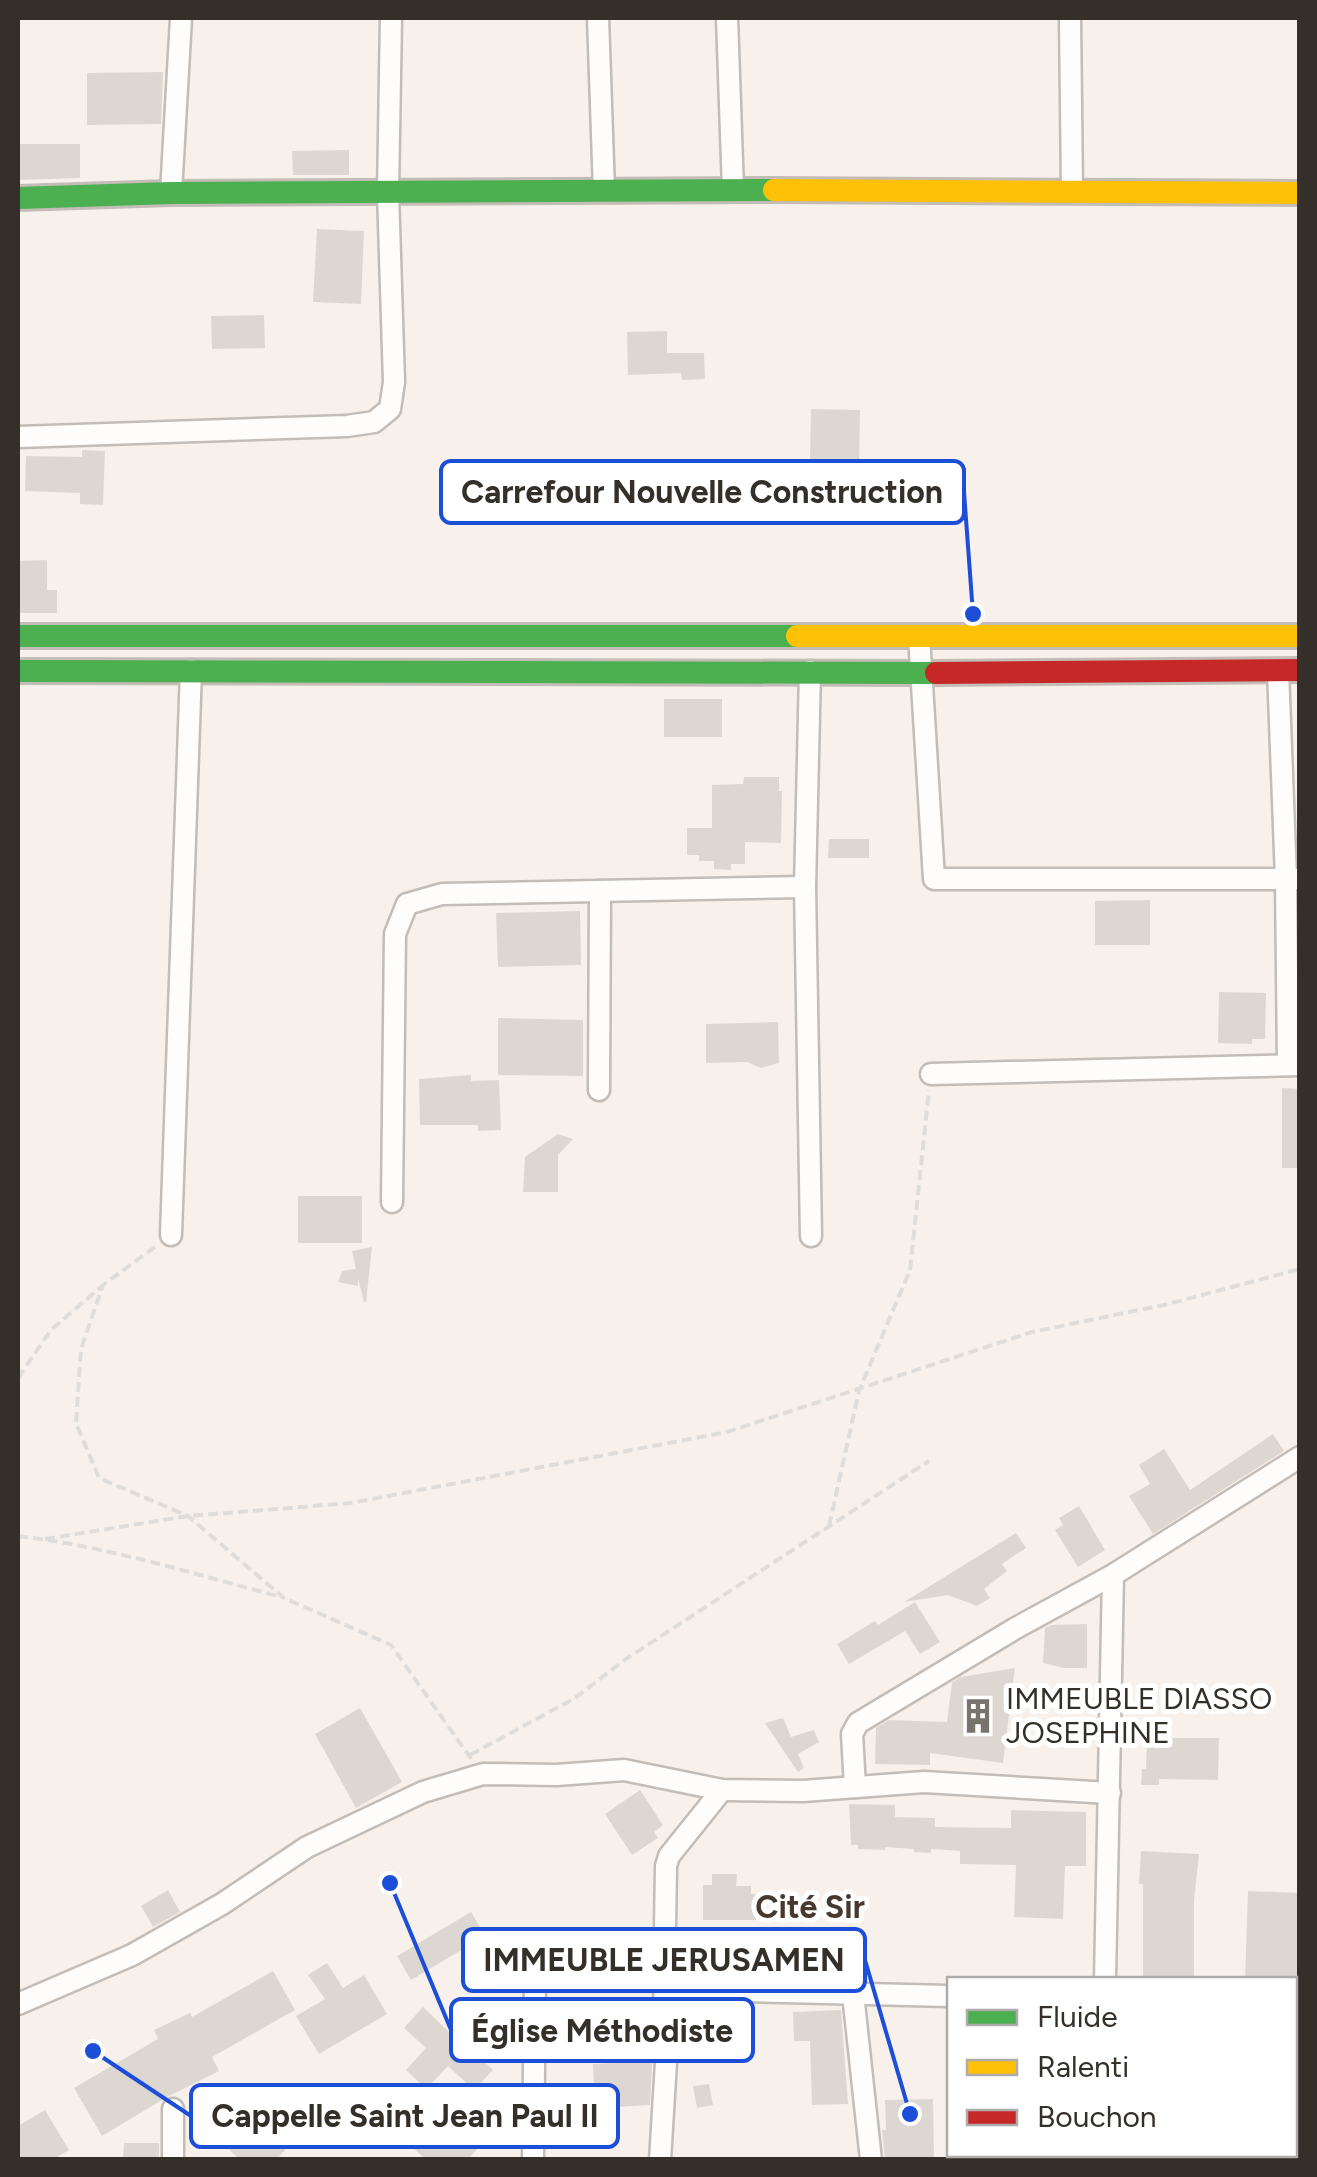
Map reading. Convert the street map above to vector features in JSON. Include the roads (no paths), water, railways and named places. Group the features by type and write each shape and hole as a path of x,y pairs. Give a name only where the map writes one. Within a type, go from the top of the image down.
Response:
{"main road":[{"path":"18,198 172,193 733,190 1300,193"},
{"path":"18,636 1300,636"},
{"path":"18,672 1289,670"}],"street":[{"path":"172,193 180,18"},
{"path":"18,437 347,426 374,422 390,409 394,382 388,192 391,18"},
{"path":"598,18 604,191"},
{"path":"727,18 733,190"},
{"path":"1070,18 1072,190"},
{"path":"919,636 934,879 1293,879"},
{"path":"171,1236 191,670"},
{"path":"931,1074 1294,1065 1289,670"},
{"path":"810,671 805,887 811,1236"},
{"path":"392,1202 394,934 407,904 442,894 805,887"},
{"path":"599,1090 600,891"},
{"path":"855,1787 852,1734 858,1724 1112,1575 1300,1457"},
{"path":"1105,1977 1112,1575"},
{"path":"18,2004 132,1955 222,1904 307,1848 423,1792 483,1774 556,1775 624,1770 722,1790 803,1791 924,1782 1110,1793"},
{"path":"660,2160 667,2046 666,1866 669,1856 722,1790"},
{"path":"533,2160 535,1976"},
{"path":"664,1990 947,1996"},
{"path":"854,1994 872,2160"},
{"path":"173,2108 173,2160"}],"place":[{"name":"Carrefour Nouvelle Construction","path":"973,614"},
{"name":"IMMEUBLE DIASSO JOSEPHINE","path":"978,1716"},
{"name":"Église Méthodiste","path":"390,1883"},
{"name":"Cappelle Saint Jean Paul II","path":"93,2051"},
{"name":"IMMEUBLE JERUSAMEN","path":"910,2114"}],"district":[{"name":"Cité Sir","path":"810,1907"}]}
